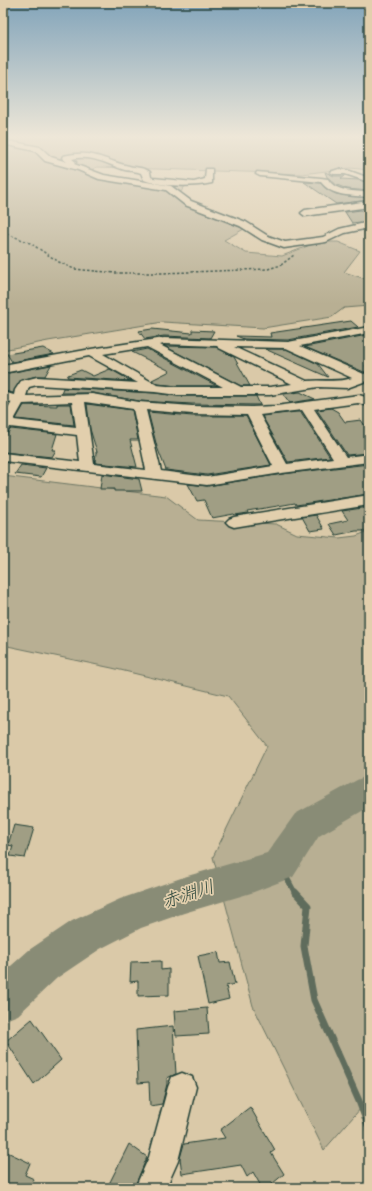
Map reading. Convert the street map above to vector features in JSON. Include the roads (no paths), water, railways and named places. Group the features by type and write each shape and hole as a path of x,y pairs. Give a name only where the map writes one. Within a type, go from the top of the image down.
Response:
{"street":[{"path":"174,193 188,203 243,224 274,242 284,245 326,239 342,231 369,225"},
{"path":"348,193 369,195"},
{"path":"306,213 369,204"},
{"path":"3,369 92,352 164,341 288,345 369,330"},
{"path":"218,343 304,385"},
{"path":"150,344 241,392"},
{"path":"288,345 366,377"},
{"path":"92,352 155,388"},
{"path":"82,432 4,426 19,400 21,390 25,384 37,381 155,388 177,391 241,392 270,391 318,383 347,384 366,377"},
{"path":"347,384 364,401 369,412"},
{"path":"3,396 19,400 92,398 139,406 252,412 364,401"},
{"path":"78,398 88,468"},
{"path":"139,406 155,476"},
{"path":"306,406 342,462"},
{"path":"252,412 282,469"},
{"path":"3,457 207,481 282,469 369,458"},
{"path":"234,522 369,500"},
{"path":"150,1188 163,1161 182,1087"}],"waterway":[{"name":"赤淵川","path":"3,1000 43,964 86,935 133,912 184,895 251,876 280,865 307,825 369,790"},
{"path":"280,865 295,893"},
{"path":"295,892 308,906 304,946 314,1000 359,1101 369,1128"}]}
